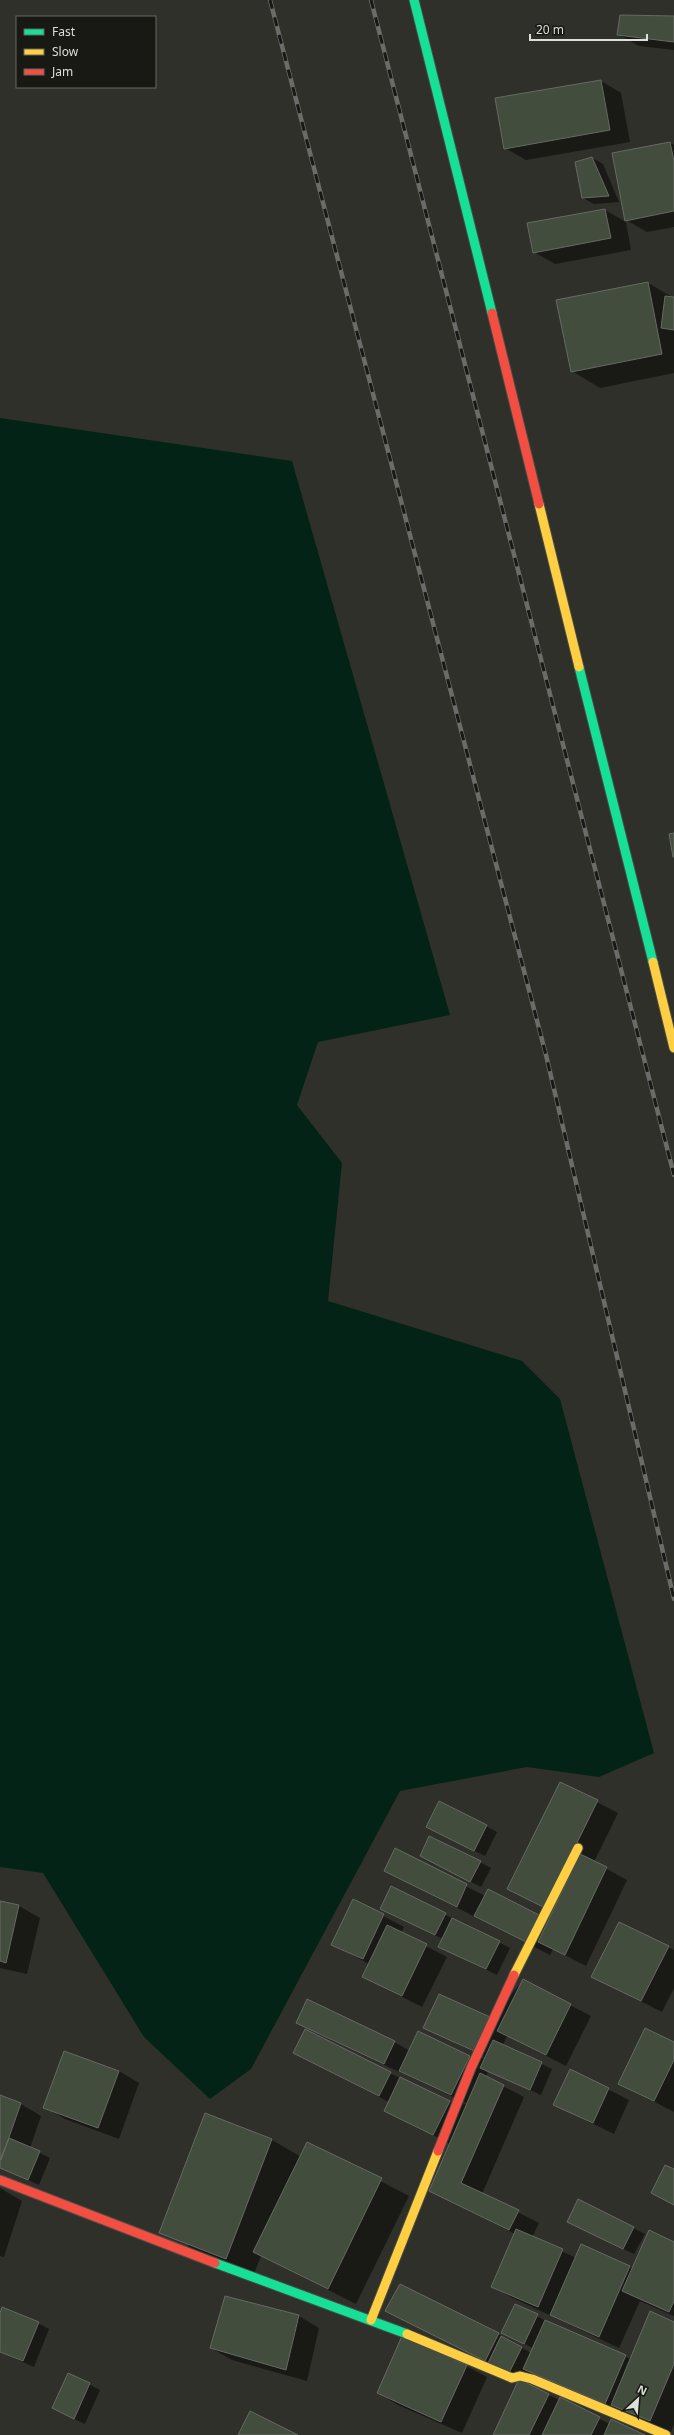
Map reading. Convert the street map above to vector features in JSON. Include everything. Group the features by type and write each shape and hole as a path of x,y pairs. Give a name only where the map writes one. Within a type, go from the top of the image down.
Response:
{"street":[{"path":"414,0 674,1048"},
{"path":"371,2320 471,2068 513,1977 578,1848"},
{"path":"0,2180 239,2273 371,2320 512,2378 520,2376 532,2379 666,2435"}],"shaded area":[{"path":"0,418 292,461 450,1015 318,1042 297,1105 342,1163 328,1301 522,1361 560,1399 654,1753 599,1777 527,1767 400,1791 251,2069 210,2099 144,2037 43,1873 0,1867"}],"building":[{"path":"620,15 674,16 674,42 617,35"},
{"path":"601,80 610,130 504,149 495,98"},
{"path":"670,142 674,161 674,211 625,221 612,153"},
{"path":"592,157 609,196 582,198 575,162"},
{"path":"605,209 611,238 533,253 527,223"},
{"path":"648,282 662,354 571,372 556,300"},
{"path":"665,296 674,297 674,330 661,328"},
{"path":"674,833 674,857 673,857 669,834"},
{"path":"560,1782 598,1800 545,1908 507,1889"},
{"path":"439,1801 487,1825 474,1851 426,1827"},
{"path":"429,1836 481,1861 470,1882 420,1856"},
{"path":"395,1848 467,1884 457,1907 384,1871"},
{"path":"580,1854 607,1867 565,1955 538,1942"},
{"path":"391,1886 446,1913 435,1935 380,1909"},
{"path":"488,1889 543,1917 530,1944 474,1916"},
{"path":"353,1899 384,1914 363,1959 331,1945"},
{"path":"0,1901 19,1905 6,1963 0,1961"},
{"path":"452,1918 500,1941 486,1969 438,1947"},
{"path":"619,1922 669,1946 641,2001 591,1977"},
{"path":"387,1925 427,1944 402,1996 362,1977"},
{"path":"523,1979 571,2004 546,2055 497,2031"},
{"path":"439,1994 490,2017 474,2051 423,2028"},
{"path":"307,1999 395,2041 384,2064 296,2023"},
{"path":"645,2028 674,2042 674,2060 654,2101 618,2084"},
{"path":"305,2029 391,2072 379,2096 293,2053"},
{"path":"418,2031 470,2056 451,2095 399,2071"},
{"path":"493,2040 542,2062 530,2090 480,2068"},
{"path":"64,2051 119,2071 98,2128 43,2108"},
{"path":"570,2069 609,2088 593,2123 553,2105"},
{"path":"480,2073 504,2085 461,2183 519,2210 509,2230 429,2191"},
{"path":"400,2077 450,2101 433,2135 384,2111"},
{"path":"0,2095 21,2103 1,2160 0,2159"},
{"path":"205,2113 272,2139 226,2259 159,2233"},
{"path":"9,2138 40,2151 28,2180 0,2168 0,2160"},
{"path":"307,2142 382,2178 328,2289 253,2252"},
{"path":"665,2165 674,2169 674,2205 651,2193"},
{"path":"578,2199 634,2227 623,2249 567,2222"},
{"path":"516,2229 563,2249 538,2307 491,2287"},
{"path":"649,2230 674,2242 674,2301 669,2312 622,2291"},
{"path":"581,2244 630,2266 599,2337 550,2315"},
{"path":"400,2284 499,2333 485,2361 385,2311"},
{"path":"225,2296 299,2315 286,2370 210,2348"},
{"path":"515,2304 538,2314 524,2344 501,2333"},
{"path":"2,2307 39,2322 23,2361 0,2352 0,2313"},
{"path":"650,2311 674,2322 674,2364 650,2421 611,2405"},
{"path":"545,2320 626,2355 605,2404 523,2369"},
{"path":"402,2336 467,2365 441,2422 377,2393"},
{"path":"501,2336 522,2347 509,2373 488,2363"},
{"path":"68,2373 90,2383 74,2419 52,2408"},
{"path":"519,2379 549,2394 529,2435 493,2435"},
{"path":"560,2397 600,2417 591,2435 542,2435"},
{"path":"250,2411 298,2435 238,2435"},
{"path":"611,2419 645,2435 604,2435"}],"railway":[{"path":"270,0 546,1055 674,1599"},
{"path":"371,0 674,1175"}],"traffic: fast":[{"path":"414,0 492,313"},
{"path":"579,667 653,962"},
{"path":"215,2263 407,2334"}],"traffic: slow":[{"path":"539,504 579,667"},
{"path":"653,962 674,1048"},
{"path":"514,1975 578,1848"},
{"path":"371,2320 438,2151"},
{"path":"407,2334 512,2378 520,2376 532,2379 666,2435"}],"traffic: jam":[{"path":"492,313 539,504"},
{"path":"438,2151 471,2068 514,1975"},
{"path":"0,2180 215,2263"}]}
